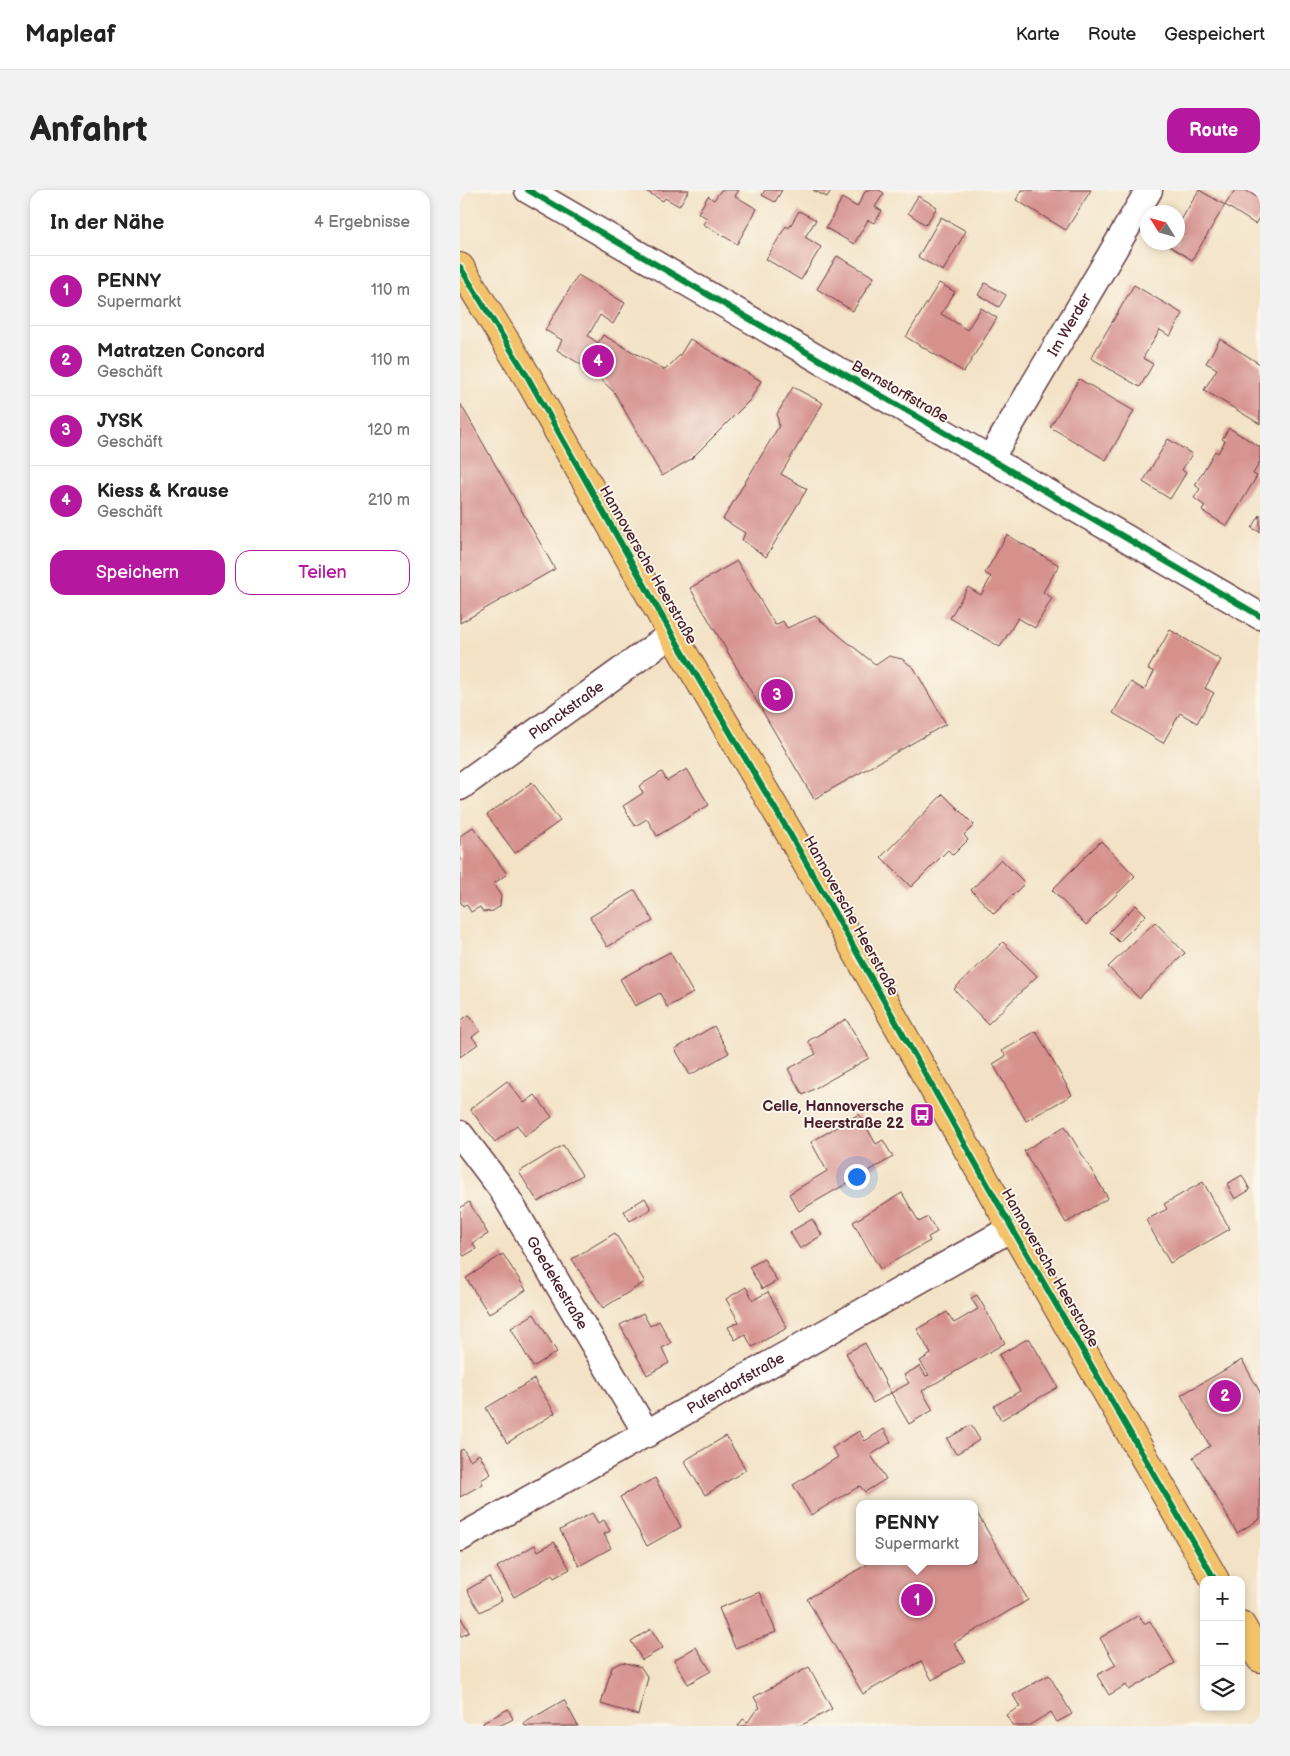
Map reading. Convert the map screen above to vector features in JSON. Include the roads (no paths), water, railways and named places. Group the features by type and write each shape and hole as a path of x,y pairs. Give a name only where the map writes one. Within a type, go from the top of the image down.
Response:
{"main road":[{"name":"Hannoversche Heerstraße","path":"460,267 527,376 672,634 790,834 1012,1228 1213,1576"},
{"path":"1245,1632 1260,1658"}],"street":[{"name":"Bernstorffstraße","path":"528,190 1260,616"},
{"name":"Im Werder","path":"990,459 1149,190"},
{"name":"Planckstraße","path":"460,787 672,634"},
{"name":"Goedekestraße","path":"460,1134 501,1188 646,1434"},
{"name":"Pufendorfstraße","path":"460,1538 1012,1228"}],"place":[{"name":"Kiess & Krause","path":"598,361"},
{"name":"JYSK","path":"777,695"},
{"name":"Celle, Hannoversche Heerstraße 22","path":"922,1115"},
{"name":"Matratzen Concord","path":"1225,1396"},
{"name":"PENNY","path":"917,1600"}]}
